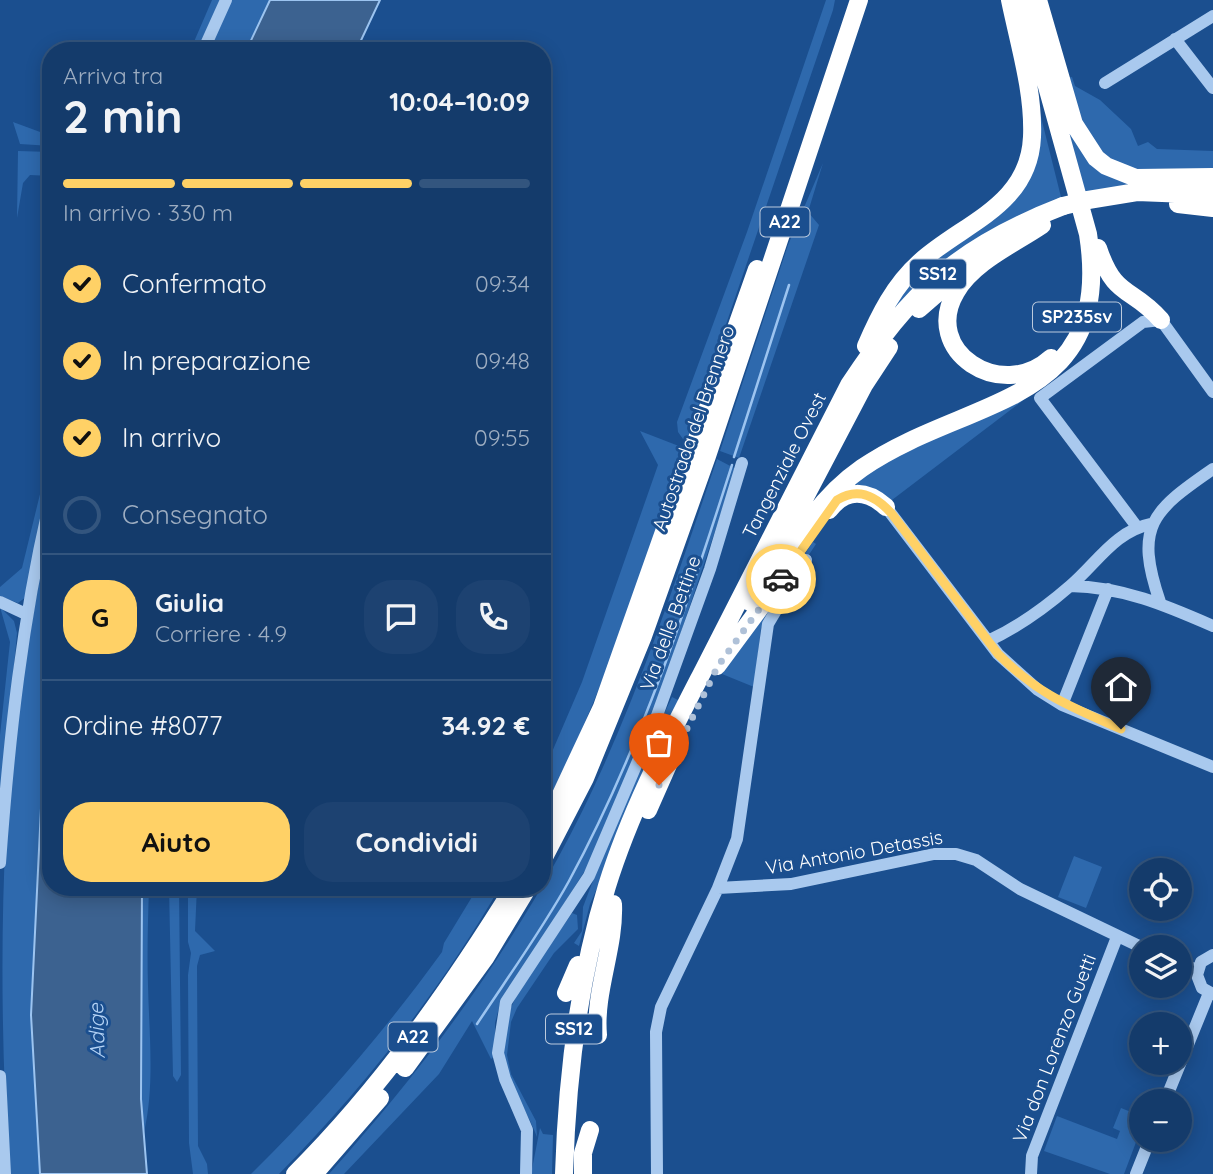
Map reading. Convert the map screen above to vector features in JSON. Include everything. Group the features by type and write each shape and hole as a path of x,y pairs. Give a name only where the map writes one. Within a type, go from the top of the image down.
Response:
{"highway":[{"name":"Autostrada del Brennero","path":"551,842 615,710 847,0"},
{"name":"Autostrada del Brennero","path":"551,815 602,707 702,448 859,0"},
{"path":"849,385 876,323 902,280 938,248 996,209 1022,175 1029,157 1032,128 1010,0"},
{"name":"SP235sv","path":"1016,0 1073,221 1083,267 1082,297 1067,336 1043,365 1012,377 984,372 969,363 954,343 950,324 955,293 977,268 1042,225"},
{"name":"SP235sv","path":"718,666 766,599 777,573 818,507 859,469 883,454 1032,386 1055,369 1077,339 1093,292 1088,234 1023,0"},
{"path":"1038,0 1074,124 1096,158 1106,166 1136,178 1213,177"},
{"name":"Tangenziale Ovest","path":"564,1174 566,1106 574,1031 587,962 648,777 849,385 879,339 940,272 991,237 1064,212 1137,192 1213,195"},
{"name":"Tangenziale Ovest","path":"1090,205 1140,204 1213,208"},
{"name":"Tangenziale Ovest","path":"575,1174 585,1038 610,895 669,761 864,385 892,342 921,306 972,262 1064,212"},
{"path":"1088,234 1096,244 1112,281 1126,294 1146,303 1161,320"},
{"path":"766,599 837,500 851,494 867,494 886,507"},
{"path":"566,993 575,977 593,908 610,895"},
{"path":"598,1035 596,1016 614,931 610,895"},
{"name":"A22","path":"295,1174 391,1068 473,953 508,896"},
{"name":"A22","path":"314,1174 426,1042 485,958 523,896"},
{"path":"554,1093 557,1111 556,1174"},
{"path":"583,1174 583,1153 590,1130"}],"street":[{"path":"207,42 226,0"},
{"path":"1105,83 1213,16"},
{"path":"1175,39 1213,88"},
{"path":"1137,527 1041,398 1143,322 1161,320 1213,392"},
{"name":"Via delle Bettine","path":"526,1174 527,1130 505,1079 498,1053 506,1002 586,884 655,721 710,569 742,463"},
{"path":"1160,602 1149,555 1151,524 1161,508 1213,469"},
{"path":"886,507 988,641 1016,672 1062,705 1213,767"},
{"path":"988,641 1070,586 1098,555 1137,527 1151,524"},
{"path":"0,863 8,755 26,614 42,539"},
{"path":"1062,705 1102,588 1098,555"},
{"path":"657,1174 656,1032 661,1007 718,888 737,839 768,624 806,560"},
{"path":"1070,586 1102,588 1160,602 1213,626"},
{"path":"0,602 26,614"},
{"name":"Via Antonio Detassis","path":"718,888 791,884 934,854 956,854 976,860 1020,889 1097,924 1129,942"},
{"name":"Via don Lorenzo Guetti","path":"1031,1174 1032,1156 1117,937"},
{"path":"1170,1089 1211,994 1198,982 1197,970 1201,962 1213,955"},
{"path":"1192,968 1197,970"},
{"path":"0,1076 5,1174"},
{"path":"1136,1174 1145,1152"}],"shaded area":[{"path":"212,0 223,0 203,42 194,42"},
{"path":"230,0 270,0 250,42 210,42"},
{"path":"826,0 835,0 833,10 687,439 683,439 678,432 677,422 747,232"},
{"path":"1040,22 1094,163 1213,182 1213,190 1084,195"},
{"path":"1072,77 1075,86 1100,100 1131,129 1138,146 1148,142 1157,149 1213,151 1213,172 1123,169 1089,141 1066,78"},
{"path":"1036,97 1062,201 892,316 892,303 907,282 1014,199"},
{"path":"13,122 42,133 42,145 20,144"},
{"path":"18,151 42,152 42,176 30,175 23,183 17,218"},
{"path":"823,163 808,212 819,225 739,458 720,451 788,245"},
{"path":"1050,380 888,503 828,501 858,475"},
{"path":"640,431 684,448 603,678 551,794 551,754 582,682 658,465"},
{"path":"717,459 736,469 652,718 591,861 500,1004 495,1023 495,1056 491,1059 472,1021 439,1074 344,1174 329,1174 409,1080 446,1031 516,930 536,896 551,896 551,870 603,767 664,614"},
{"path":"42,486 42,522 26,597 18,603 0,596 0,587 22,568"},
{"path":"813,542 816,544 761,628 754,687 722,674"},
{"path":"42,565 42,827 31,1015 40,1174 9,1174 3,1002 6,829 18,710"},
{"path":"0,607 14,621 17,633 0,821 0,735 10,642"},
{"path":"672,697 680,701 590,904 579,946 574,943 582,931 583,907 624,799"},
{"path":"1074,856 1102,867 1086,908 1058,897"},
{"path":"142,896 149,896 151,1059 144,1132 141,1099"},
{"path":"169,896 179,896 181,1075 177,1082 173,1076"},
{"path":"188,896 197,896 195,931 215,951 200,955 197,966 198,1146 207,1164 208,1174 193,1174 189,1143 188,975 191,953 188,942"},
{"path":"473,896 495,896 426,1001 341,1108 279,1174 251,1174 327,1095 375,1039 442,952 444,943"},
{"path":"572,913 577,915 578,929 554,953 517,1008 511,1022 507,1055 511,1074 536,1121 537,1137 505,1067 503,1038 514,1000"},
{"path":"1121,1108 1129,1111 1129,1152 1132,1152 1124,1174 1110,1174 1044,1151 1057,1116 1117,1139 1120,1131 1113,1128"},
{"path":"540,1128 543,1134 553,1135 552,1174 531,1174"}],"water":[{"path":"270,0 380,0 360,42 250,42"},
{"name":"Adige","path":"42,788 42,896 142,896 141,1099 147,1174 40,1174 31,1015"}],"waterway":[{"path":"734,457 789,285"},
{"path":"477,1024 559,899 618,781 660,677 732,465"}],"way so far":[{"path":"659,785 718,666 781,579"}],"route":[{"path":"781,579 804,542 837,500 851,494 871,495 892,514 998,654 1016,672 1062,705 1121,729"}]}
